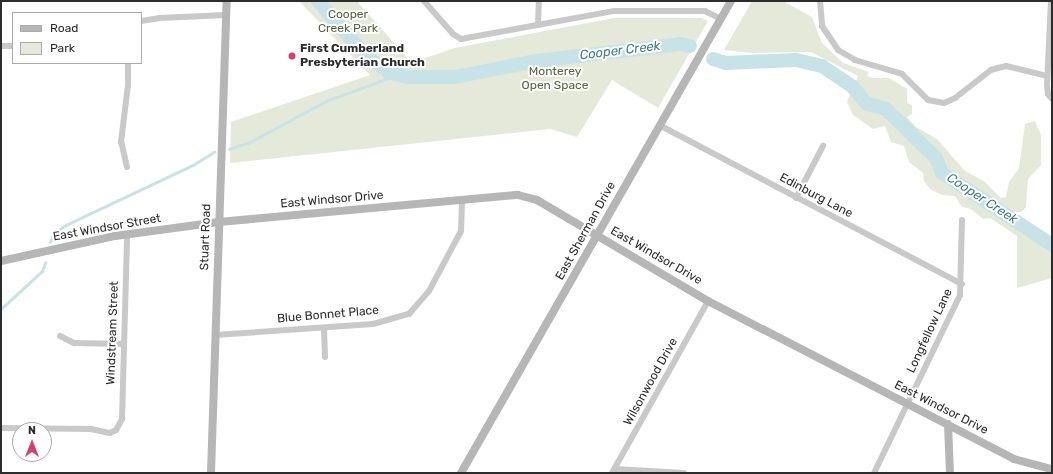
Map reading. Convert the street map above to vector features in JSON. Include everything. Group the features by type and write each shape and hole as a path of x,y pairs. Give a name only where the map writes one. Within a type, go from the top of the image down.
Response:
{"street":[{"name":"Stuart Road","path":"210,473 227,1"},
{"path":"424,1 453,34 461,39 614,11 705,11 721,19"},
{"path":"538,1 538,25"},
{"name":"East Sherman Drive","path":"461,473 661,126 731,1"},
{"path":"820,1 822,26 838,50 855,60 902,74 928,100 944,102 955,98 991,70 1006,66 1047,76"},
{"path":"1051,1 1047,76 1048,94 1052,99"},
{"path":"142,21 160,18 226,15"},
{"path":"1,46 12,46"},
{"path":"127,167 121,142 128,85 128,64"},
{"name":"Edinburg Lane","path":"661,126 962,284"},
{"path":"796,198 823,146"},
{"name":"East Windsor Drive","path":"219,222 518,195 537,200 708,301 1014,459 1052,469"},
{"name":"Blue Bonnet Place","path":"215,335 373,324 409,314 428,291 461,231 462,199"},
{"name":"Longfellow Lane","path":"874,473 960,295 962,284 962,220"},
{"name":"East Windsor Street","path":"1,261 127,235 219,222"},
{"name":"Windstream Street","path":"1,428 91,429 110,433 116,430 122,419 127,235"},
{"name":"Wilsonwood Drive","path":"613,471 708,301"},
{"path":"324,328 325,357"},
{"path":"60,336 74,343 124,344"},
{"path":"948,424 950,473"},
{"path":"613,471 684,473"}],"green space":[{"name":"Monterey Open Space","path":"299,1 357,1 409,60 425,58 455,48 614,18 701,18 708,21 658,108 612,80 577,137 550,129 230,163 231,122 370,75"},
{"path":"752,1 783,1 812,17 822,43 843,63 869,72 867,76 873,78 889,78 907,89 907,103 912,105 912,114 907,117 916,127 937,139 965,171 984,181 1001,198 1006,197 1009,182 1019,168 1025,124 1035,121 1041,135 1041,165 1028,179 1026,207 1021,212 1014,212 1007,217 1052,248 1052,278 1017,288 1017,236 990,218 983,219 971,209 962,207 955,196 942,195 930,189 924,181 923,173 909,162 904,146 891,142 885,126 873,129 853,115 847,102 858,76 811,52 753,53 724,50"}],"waterway":[{"name":"Cooper Creek","path":"318,1 367,57 389,72 407,77 455,77 536,61 680,44 690,46"},
{"name":"Cooper Creek","path":"713,59 726,63 796,60 822,66 853,87 866,103 886,109 936,158 942,173 1052,245"},
{"path":"229,149 250,142 326,101 397,75"},
{"path":"50,242 54,233 66,225 193,165 214,152"},
{"path":"1,309 42,271 45,263"}],"place":[{"name":"First Cumberland Presbyterian Church","path":"292,56"}],"park label":[{"name":"Cooper Creek Park","path":"348,22"}]}
